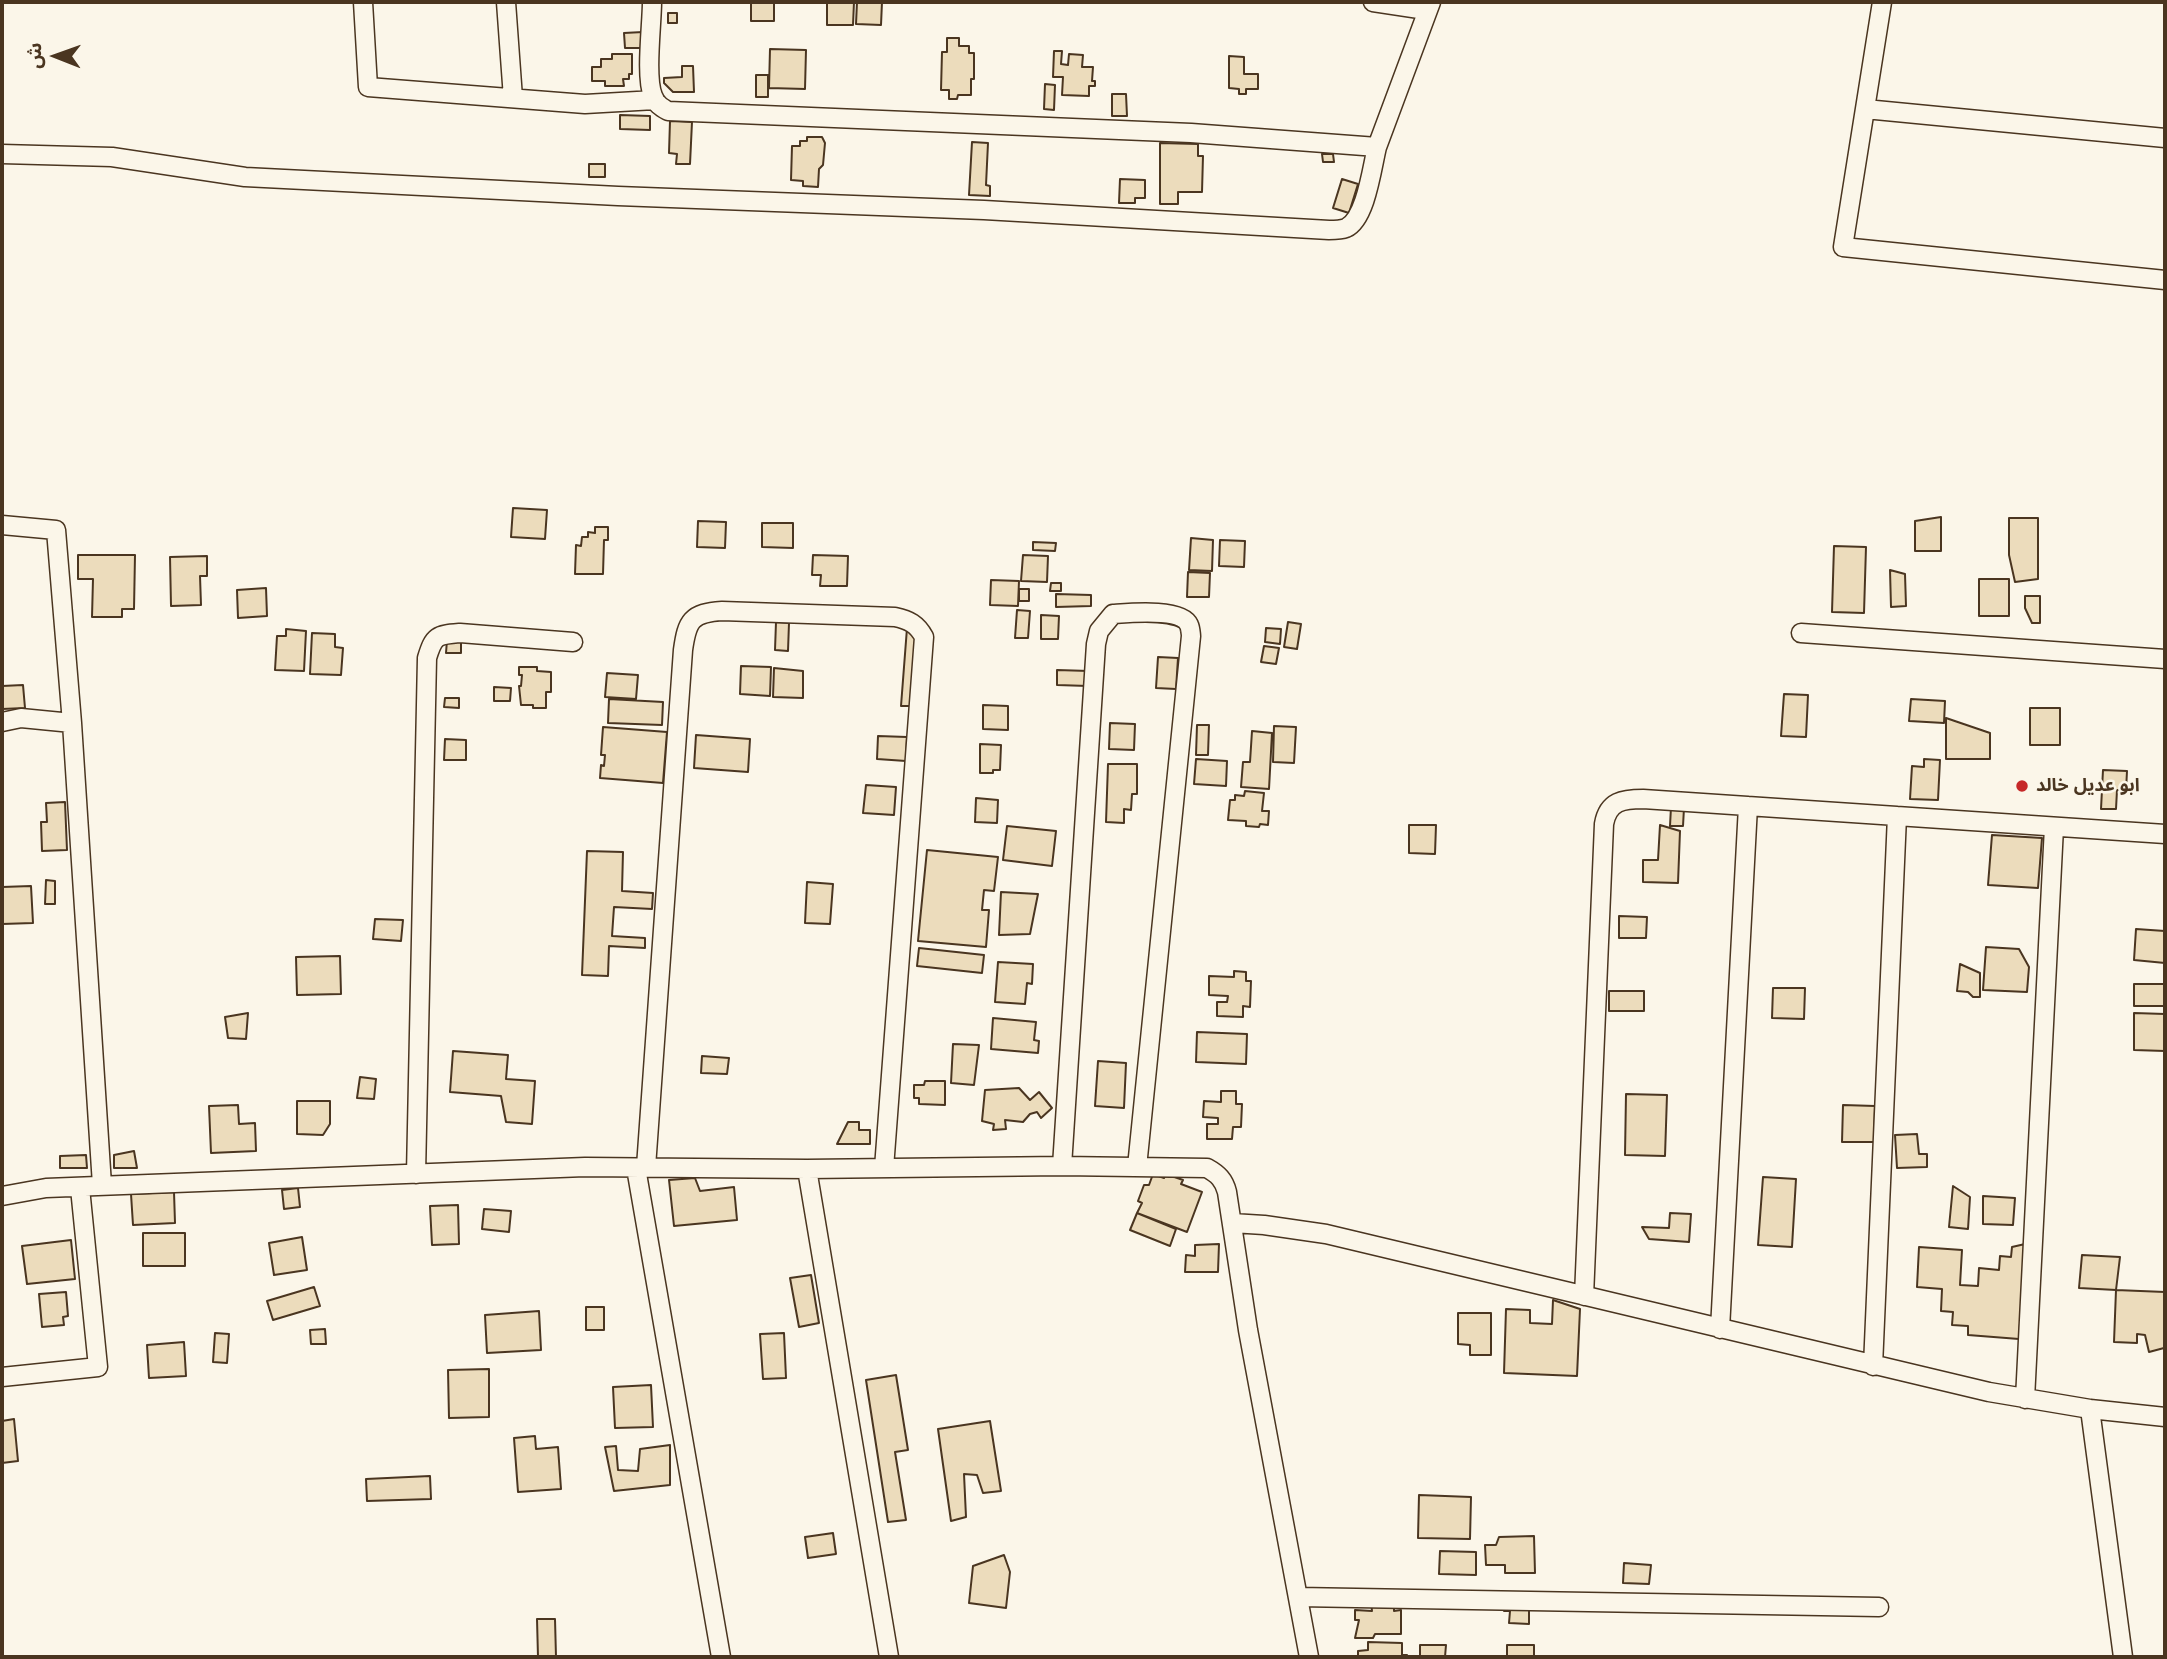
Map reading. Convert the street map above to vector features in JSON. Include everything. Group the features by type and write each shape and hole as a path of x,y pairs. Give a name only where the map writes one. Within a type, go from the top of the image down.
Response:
{"street":[{"path":"363,2 368,87 585,104 655,100"},
{"path":"506,2 513,97"},
{"path":"652,2 652,95 659,106 668,111 1191,133 1377,147"},
{"path":"2,154 112,157 245,177 1344,229 1360,214 1377,147 1429,6 1373,2"},
{"path":"1882,2 1843,247 2165,280"},
{"path":"1865,108 2165,138"},
{"path":"2,525 57,530 102,1185"},
{"path":"721,1657 641,1168 683,650 686,629 695,616 722,611 895,617 918,626 924,636 884,1168"},
{"path":"1062,1167 1096,644 1099,631 1113,614 1175,614 1189,625 1191,636 1138,1167"},
{"path":"416,1174 427,658 432,641 442,635 460,633 573,642"},
{"path":"1801,633 2165,659"},
{"path":"2,722 21,718 72,723"},
{"path":"1584,1296 1605,817 1616,802 1626,799 1748,806 2165,834"},
{"path":"1720,1329 1748,806"},
{"path":"1874,1366 1897,816"},
{"path":"2025,1399 2054,827"},
{"path":"2,1196 46,1188 102,1185 585,1167 1207,1168 1217,1173 1225,1183 1248,1330 1309,1657"},
{"path":"807,1169 889,1657"},
{"path":"2,1377 98,1367 80,1188"},
{"path":"1232,1223 1326,1234 1874,1366 2025,1399 2165,1417"},
{"path":"2090,1409 2123,1657"},
{"path":"1298,1597 1879,1607"}],"building":[{"path":"751,2 774,2 774,21 751,21"},
{"path":"827,2 854,2 853,25 827,25"},
{"path":"857,2 882,2 881,25 856,24"},
{"path":"668,13 677,13 677,23 668,23"},
{"path":"643,32 643,48 625,48 624,33"},
{"path":"947,38 959,38 959,46 969,46 969,53 974,53 971,95 958,95 957,99 949,99 949,90 941,90 942,52 947,52"},
{"path":"770,49 806,50 805,89 769,88"},
{"path":"1054,51 1062,51 1061,64 1068,65 1069,54 1083,55 1082,67 1093,67 1092,81 1095,81 1095,86 1089,86 1089,96 1062,95 1063,77 1053,77"},
{"path":"612,54 632,54 632,74 629,74 629,79 623,79 624,86 605,86 605,81 592,81 592,67 601,67 601,59 612,59"},
{"path":"1229,56 1244,57 1244,74 1258,74 1258,89 1246,89 1246,94 1239,94 1239,89 1229,88"},
{"path":"682,66 693,66 694,92 673,92 664,83 664,78 682,77"},
{"path":"756,75 768,75 768,97 756,97"},
{"path":"1045,84 1055,85 1054,110 1044,109"},
{"path":"1112,94 1126,94 1127,116 1112,116"},
{"path":"620,115 650,116 650,130 620,129"},
{"path":"670,121 692,122 690,164 676,164 677,154 669,153"},
{"path":"807,137 822,137 825,143 818,187 803,186 803,181 791,180 792,146 800,146 800,141 807,141"},
{"path":"972,142 988,143 986,185 990,186 990,196 969,195"},
{"path":"1160,143 1198,144 1198,156 1203,156 1202,192 1178,192 1178,204 1160,204"},
{"path":"1322,154 1333,154 1334,162 1323,162"},
{"path":"589,164 605,164 605,177 589,177"},
{"path":"1120,179 1145,180 1145,198 1135,198 1135,203 1119,203"},
{"path":"1342,179 1358,184 1349,213 1333,208"},
{"path":"513,508 547,510 545,539 511,537"},
{"path":"1941,517 1941,551 1915,551 1915,521"},
{"path":"2009,518 2038,518 2038,579 2015,582 2009,555"},
{"path":"698,521 726,522 725,548 697,547"},
{"path":"762,523 793,523 793,548 762,547"},
{"path":"595,527 608,527 608,540 604,540 603,574 575,574 576,545 581,546 582,537 588,537 588,532 595,533"},
{"path":"1191,538 1213,540 1212,571 1189,570"},
{"path":"1220,540 1245,541 1244,567 1219,566"},
{"path":"1033,542 1056,543 1055,551 1033,550"},
{"path":"1834,546 1866,547 1864,613 1832,612"},
{"path":"78,555 135,555 134,609 122,609 122,617 92,617 93,579 78,579"},
{"path":"813,555 848,556 847,586 820,586 821,575 812,575"},
{"path":"1023,555 1048,556 1047,582 1021,581"},
{"path":"207,556 207,576 200,576 201,605 171,606 170,557"},
{"path":"1890,570 1905,574 1906,606 1891,607"},
{"path":"1188,572 1210,573 1209,597 1187,597"},
{"path":"1979,579 2009,579 2009,616 1979,616"},
{"path":"991,580 1019,581 1018,606 990,605"},
{"path":"1051,583 1061,583 1061,591 1050,591"},
{"path":"266,588 267,616 238,618 237,590"},
{"path":"1019,589 1029,589 1029,601 1019,601"},
{"path":"1056,594 1091,595 1091,606 1056,607"},
{"path":"2025,596 2040,596 2040,623 2032,623 2025,608"},
{"path":"1017,610 1030,611 1028,638 1015,638"},
{"path":"1041,615 1059,616 1058,639 1041,639"},
{"path":"776,622 789,623 788,651 775,650"},
{"path":"1288,622 1301,624 1297,649 1284,647"},
{"path":"907,628 918,629 912,706 901,706"},
{"path":"1266,628 1281,629 1280,644 1265,642"},
{"path":"286,629 306,631 304,671 275,670 277,636 286,636"},
{"path":"312,633 335,634 335,647 343,648 341,675 310,674"},
{"path":"447,640 461,640 461,653 446,653"},
{"path":"1264,646 1279,648 1276,664 1261,662"},
{"path":"1158,657 1178,658 1176,689 1156,688"},
{"path":"741,666 771,667 770,696 740,694"},
{"path":"519,667 537,667 537,671 551,672 551,692 546,692 546,708 521,705 519,686 522,675 519,675"},
{"path":"774,668 803,671 803,698 773,697"},
{"path":"1057,670 1089,671 1088,686 1057,685"},
{"path":"607,673 638,675 636,699 605,697"},
{"path":"23,685 25,708 2,709 2,686"},
{"path":"494,687 511,688 510,701 494,701"},
{"path":"1784,694 1808,695 1806,737 1781,736"},
{"path":"445,698 459,698 459,708 444,707"},
{"path":"609,699 663,702 662,725 608,723"},
{"path":"1911,699 1945,701 1944,723 1909,721"},
{"path":"983,705 1008,706 1008,730 983,729"},
{"path":"2030,708 2060,708 2060,745 2030,745"},
{"path":"1946,718 1990,733 1990,759 1946,759"},
{"path":"1110,723 1135,724 1134,750 1109,749"},
{"path":"1197,725 1209,725 1208,755 1196,755"},
{"path":"1274,726 1296,727 1294,763 1273,762"},
{"path":"603,727 667,732 663,783 600,778 605,755 601,755"},
{"path":"1252,731 1272,733 1269,789 1241,787 1243,762 1250,762"},
{"path":"696,735 750,739 748,772 694,768"},
{"path":"878,736 907,737 906,761 877,759"},
{"path":"445,739 466,740 466,760 444,760"},
{"path":"980,744 1001,745 1000,770 980,773"},
{"path":"1196,759 1227,761 1226,786 1194,784"},
{"path":"1924,759 1940,760 1938,800 1910,799 1912,766 1924,767"},
{"path":"1108,764 1137,764 1137,794 1132,794 1131,810 1124,809 1124,823 1106,822"},
{"path":"2103,770 2127,771 2126,791 2117,790 2116,809 2101,809"},
{"path":"866,785 896,787 894,815 863,813"},
{"path":"1245,791 1264,793 1262,811 1269,811 1268,825 1246,826 1246,821 1228,820 1230,800 1235,800 1235,795 1244,796"},
{"path":"976,798 998,800 997,823 975,822"},
{"path":"65,802 67,850 42,851 41,822 47,822 46,803"},
{"path":"1671,807 1684,808 1683,826 1670,826"},
{"path":"1409,825 1436,825 1435,854 1409,853"},
{"path":"1660,825 1680,831 1678,883 1643,882 1643,860 1658,860"},
{"path":"1007,826 1056,831 1052,866 1003,860"},
{"path":"1992,835 2042,838 2038,888 1988,885"},
{"path":"927,850 998,857 994,891 984,890 982,910 989,910 986,947 918,941"},
{"path":"587,851 623,852 622,891 653,893 652,909 614,907 612,936 645,938 645,948 609,946 608,976 582,975"},
{"path":"46,880 55,881 55,904 45,904"},
{"path":"807,882 833,884 830,924 805,923"},
{"path":"31,886 33,923 2,924 2,887"},
{"path":"1001,892 1038,894 1030,934 999,935"},
{"path":"1619,916 1647,917 1646,938 1619,938"},
{"path":"375,919 403,920 401,941 373,939"},
{"path":"2136,929 2165,931 2165,963 2134,960"},
{"path":"1986,947 2019,949 2029,967 2027,992 1983,990"},
{"path":"919,948 984,955 982,973 917,966"},
{"path":"340,956 341,994 297,995 296,957"},
{"path":"998,962 1033,964 1032,984 1027,983 1025,1004 995,1002"},
{"path":"1960,964 1980,973 1980,997 1957,991"},
{"path":"1234,971 1246,972 1246,981 1251,981 1250,1007 1243,1006 1243,1017 1217,1016 1217,1002 1227,1002 1228,996 1209,995 1209,976 1234,977"},
{"path":"2134,984 2165,984 2165,1006 2134,1006"},
{"path":"1773,988 1805,988 1804,1019 1772,1018"},
{"path":"1609,991 1644,991 1644,1011 1609,1011"},
{"path":"248,1013 246,1039 228,1038 225,1017"},
{"path":"2134,1013 2165,1014 2165,1051 2134,1050"},
{"path":"993,1018 1036,1022 1034,1040 1039,1041 1038,1053 991,1049"},
{"path":"1197,1032 1247,1034 1246,1064 1196,1062"},
{"path":"953,1044 979,1045 974,1085 951,1083"},
{"path":"453,1051 508,1055 506,1079 535,1081 532,1124 506,1122 501,1096 450,1092"},
{"path":"702,1056 729,1058 727,1074 701,1073"},
{"path":"1098,1061 1126,1063 1124,1108 1095,1106"},
{"path":"360,1077 376,1079 374,1099 357,1098"},
{"path":"925,1081 945,1081 945,1105 919,1104 919,1098 914,1098 914,1085 924,1085"},
{"path":"1019,1088 1030,1100 1039,1092 1052,1108 1041,1118 1037,1112 1030,1114 1023,1122 1005,1120 1006,1129 993,1130 994,1124 982,1121 985,1090"},
{"path":"1221,1091 1236,1091 1236,1104 1242,1104 1241,1127 1233,1127 1232,1139 1207,1139 1207,1124 1218,1124 1218,1118 1203,1117 1204,1101 1221,1102"},
{"path":"1626,1094 1667,1095 1665,1156 1625,1155"},
{"path":"297,1101 330,1101 330,1124 323,1135 297,1134"},
{"path":"238,1105 239,1124 255,1123 256,1151 211,1153 209,1106"},
{"path":"1843,1105 1875,1106 1874,1142 1842,1142"},
{"path":"848,1122 859,1122 859,1130 870,1130 870,1144 837,1144"},
{"path":"1917,1134 1919,1154 1927,1154 1927,1167 1897,1168 1895,1135"},
{"path":"134,1151 137,1168 114,1168 114,1155"},
{"path":"86,1155 87,1168 60,1168 60,1156"},
{"path":"1153,1174 1164,1178 1166,1174 1183,1180 1181,1184 1202,1192 1187,1232 1137,1213 1142,1203 1138,1201 1144,1185 1149,1185"},
{"path":"1763,1177 1796,1179 1792,1247 1758,1245"},
{"path":"695,1178 700,1191 734,1187 737,1220 674,1226 669,1180"},
{"path":"1953,1186 1970,1197 1968,1229 1949,1227"},
{"path":"298,1188 300,1207 284,1209 282,1190"},
{"path":"174,1192 175,1223 133,1225 131,1194"},
{"path":"1983,1196 2015,1198 2013,1225 1983,1224"},
{"path":"458,1205 459,1244 432,1245 430,1206"},
{"path":"484,1209 511,1211 509,1232 482,1229"},
{"path":"1137,1213 1176,1229 1170,1246 1130,1230"},
{"path":"1670,1213 1691,1214 1689,1242 1649,1239 1642,1227 1669,1228"},
{"path":"143,1233 185,1233 185,1266 143,1266"},
{"path":"302,1237 307,1270 274,1275 269,1243"},
{"path":"71,1240 75,1279 27,1284 22,1246"},
{"path":"1219,1244 1218,1272 1185,1272 1186,1255 1195,1256 1195,1245"},
{"path":"2025,1244 2019,1339 1968,1335 1968,1326 1952,1325 1953,1312 1941,1311 1942,1289 1917,1287 1919,1247 1962,1250 1960,1285 1978,1286 1979,1268 1999,1270 2000,1256 2011,1257 2012,1247"},
{"path":"2082,1255 2120,1257 2116,1290 2079,1288"},
{"path":"811,1275 819,1323 799,1327 790,1278"},
{"path":"314,1287 320,1306 273,1320 267,1301"},
{"path":"2116,1290 2165,1292 2164,1348 2149,1352 2145,1335 2137,1334 2137,1343 2114,1342"},
{"path":"66,1292 68,1316 63,1317 64,1325 42,1327 39,1294"},
{"path":"1553,1300 1580,1309 1577,1376 1504,1373 1506,1309 1530,1310 1530,1323 1552,1324"},
{"path":"586,1307 604,1307 604,1330 586,1330"},
{"path":"539,1311 541,1350 487,1353 485,1315"},
{"path":"1458,1313 1491,1313 1491,1355 1470,1355 1470,1345 1458,1344"},
{"path":"325,1329 326,1344 311,1344 310,1330"},
{"path":"215,1333 229,1334 227,1363 213,1362"},
{"path":"784,1333 786,1378 763,1379 760,1334"},
{"path":"184,1342 186,1376 149,1378 147,1345"},
{"path":"489,1369 489,1417 449,1418 448,1370"},
{"path":"896,1375 908,1450 895,1452 906,1520 888,1522 866,1380"},
{"path":"651,1385 653,1427 615,1428 613,1387"},
{"path":"14,1419 18,1461 2,1463 2,1421"},
{"path":"990,1421 1001,1491 983,1493 977,1475 964,1474 966,1517 951,1521 938,1429"},
{"path":"535,1436 536,1449 558,1447 561,1489 518,1492 514,1438"},
{"path":"670,1445 670,1485 614,1491 605,1447 616,1446 618,1470 638,1471 640,1449"},
{"path":"430,1476 431,1499 367,1501 366,1479"},
{"path":"1419,1495 1471,1497 1470,1539 1418,1538"},
{"path":"833,1533 836,1554 808,1558 805,1537"},
{"path":"1534,1536 1535,1573 1505,1573 1505,1565 1486,1565 1485,1545 1496,1545 1499,1537"},
{"path":"1440,1551 1476,1552 1476,1575 1439,1574"},
{"path":"1004,1555 1010,1572 1006,1608 969,1603 973,1566"},
{"path":"1624,1563 1651,1565 1649,1584 1623,1583"},
{"path":"1394,1599 1394,1611 1401,1610 1401,1634 1375,1634 1373,1638 1355,1638 1359,1620 1355,1620 1355,1610 1372,1611 1371,1602"},
{"path":"1504,1602 1529,1603 1529,1624 1509,1623 1510,1611 1504,1611"},
{"path":"537,1619 555,1619 556,1657 538,1657"},
{"path":"1368,1642 1402,1643 1402,1655 1407,1657 1358,1657 1358,1651 1368,1650"},
{"path":"1420,1645 1446,1645 1445,1657 1420,1657"},
{"path":"1507,1645 1534,1645 1534,1657 1507,1657"}],"place":[{"name":"ابو عديل خالد","path":"2022,786"}]}
